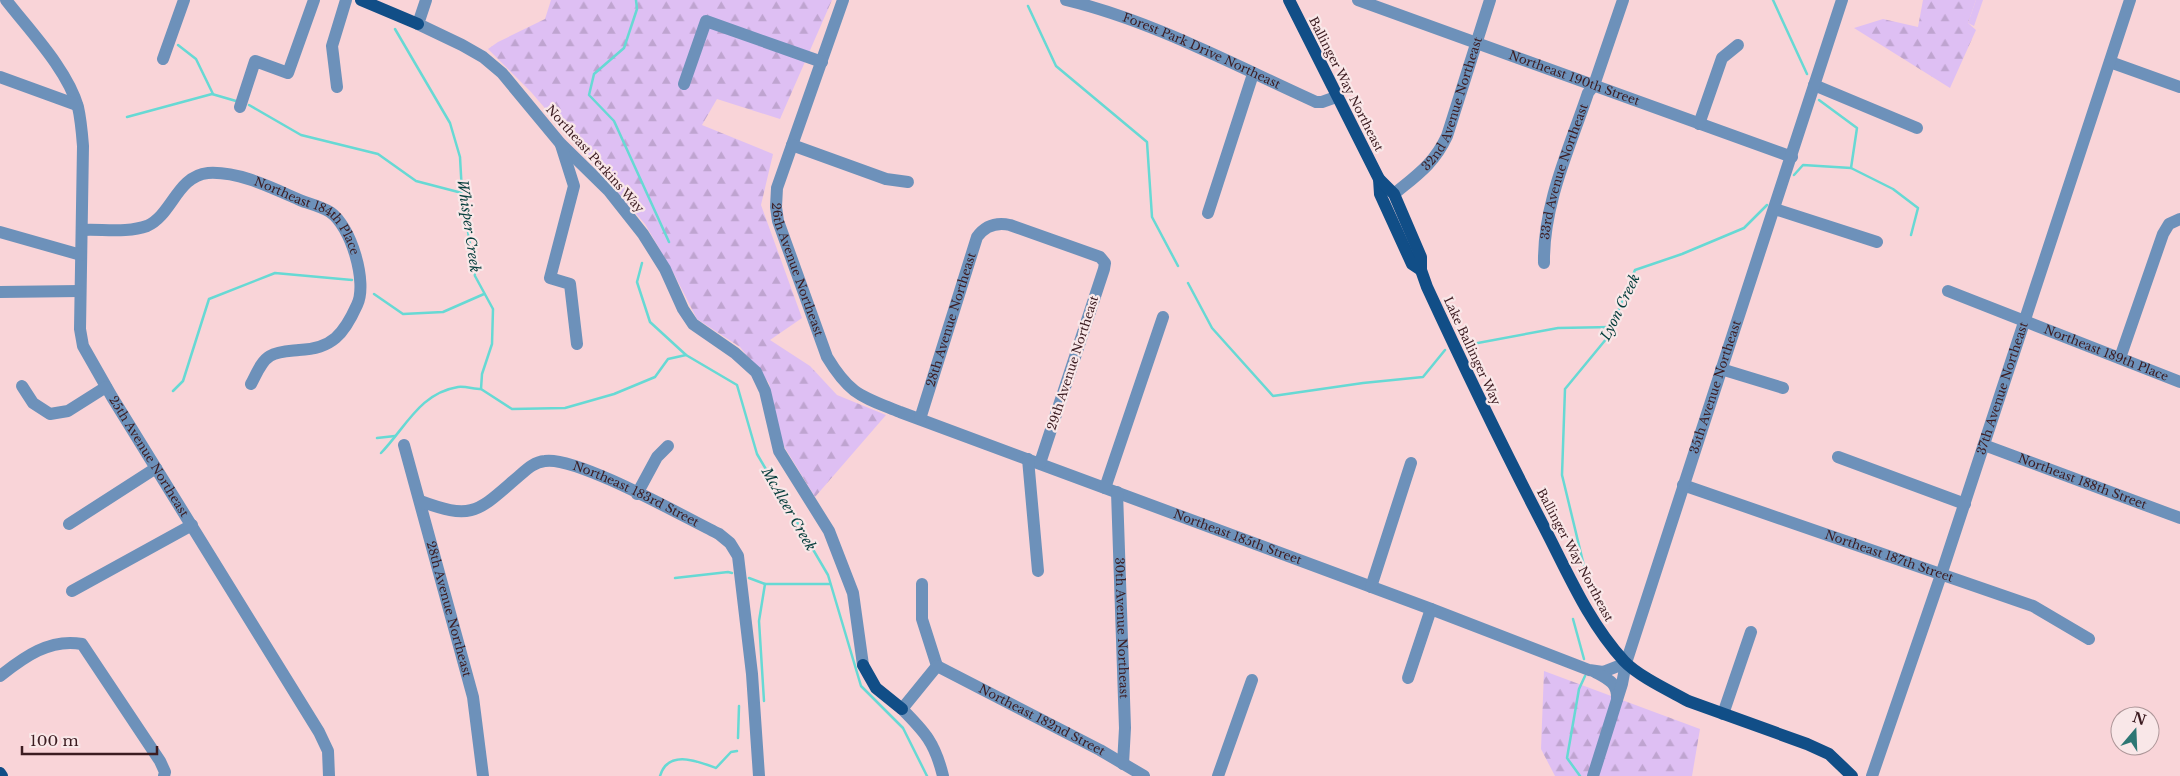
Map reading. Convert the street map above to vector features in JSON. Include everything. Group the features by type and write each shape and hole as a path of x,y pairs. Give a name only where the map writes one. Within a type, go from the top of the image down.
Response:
{"main road":[{"name":"Northeast Perkins Way","path":"361,0 418,24"},
{"name":"Ballinger Way Northeast","path":"1289,0 1336,97 1379,179"},
{"name":"Lake Ballinger Way","path":"1379,179 1394,194 1421,257 1421,270 1500,442"},
{"name":"Lake Ballinger Way","path":"1379,179 1380,194 1412,264 1421,270"},
{"name":"Ballinger Way Northeast","path":"1500,442 1580,597 1604,637 1626,663 1688,701 1807,744 1829,754 1852,776"},
{"name":"Northeast Perkins Way","path":"863,666 876,688 902,709"}],"street":[{"name":"25th Avenue Northeast","path":"6,0 57,67 77,105 83,146 80,291 80,328 83,346 106,387 319,732 328,751 329,776"},
{"path":"163,59 184,0"},
{"path":"240,107 255,61 288,73 314,0"},
{"path":"337,87 332,46 346,0"},
{"path":"418,24 426,0"},
{"name":"26th Avenue Northeast","path":"843,0 777,188 776,207 778,221 827,358 839,378 851,390"},
{"name":"Forest Park Drive Northeast","path":"1066,0 1118,15 1316,102 1336,97"},
{"name":"Northeast 190th Street","path":"1358,0 1792,157"},
{"name":"32nd Avenue Northeast","path":"1394,194 1427,168 1441,150 1490,0"},
{"name":"33rd Avenue Northeast","path":"1544,263 1546,228 1558,181 1588,93 1594,85 1623,0"},
{"name":"35th Avenue Northeast","path":"1592,776 1683,485 1842,0"},
{"name":"37th Avenue Northeast","path":"1872,776 1965,504 2130,0"},
{"path":"684,84 706,21 822,62"},
{"name":"Northeast Perkins Way","path":"418,24 483,57 502,73 560,142 609,191 643,234 665,269 683,308 693,324 735,353 756,372 765,391 779,451 829,531 852,593 863,666"},
{"path":"1699,124 1722,58 1738,45"},
{"path":"2110,62 2180,87"},
{"path":"1208,213 1253,74"},
{"path":"0,77 77,105"},
{"path":"1814,86 1917,128"},
{"path":"560,142 574,186 550,278 570,284 577,344"},
{"path":"792,145 886,179 908,182"},
{"name":"Northeast 184th Place","path":"82,230 132,229 146,226 159,218 179,190 192,180 206,173 230,176 274,189 330,212 340,221 358,266 361,287 359,303 350,321 341,334 327,346 312,350 280,352 269,356 261,366 252,384"},
{"path":"1775,209 1878,242"},
{"path":"2120,358 2163,234 2169,224 2179,219"},
{"name":"28th Avenue Northeast","path":"920,419 977,237 982,230 1001,223 1010,225 1100,258 1105,263"},
{"path":"0,232 81,255"},
{"name":"29th Avenue Northeast","path":"1038,571 1034,461 1105,263"},
{"path":"0,292 80,291"},
{"name":"Northeast 189th Place","path":"1948,291 2180,382"},
{"name":"30th Avenue Northeast","path":"1123,764 1125,728 1111,490 1163,317"},
{"path":"1721,369 1783,388"},
{"path":"22,386 33,403 50,414 68,411 106,387"},
{"name":"Northeast 185th Street","path":"851,390 920,419 1595,672 1612,681 1616,687 1617,699"},
{"name":"28th Avenue Northeast","path":"404,445 473,697 483,776"},
{"name":"Northeast 188th Street","path":"1984,445 2180,518"},
{"path":"637,494 657,457 668,446"},
{"path":"1838,457 1965,504"},
{"name":"Northeast 183rd Street","path":"420,501 446,510 472,512 484,507 532,465 546,461 577,465 719,534 730,543 738,556 752,674 759,776"},
{"path":"1371,587 1411,463"},
{"path":"69,524 156,468"},
{"name":"Northeast 187th Street","path":"1683,485 2033,606 2089,639"},
{"path":"72,591 192,525"},
{"path":"922,584 922,619 937,666 902,709 924,731 938,755 943,776"},
{"path":"1408,678 1431,609"},
{"path":"1723,714 1751,632"},
{"path":"0,676 19,661 54,644 72,642 82,644 160,761 165,772 164,776"},
{"path":"1595,672 1603,672 1626,663"},
{"name":"Northeast 182nd Street","path":"937,666 1144,776"},
{"path":"1218,776 1252,680"}],"green space":[{"path":"551,0 832,0 780,119 717,99 702,125 773,154 761,205 802,318 770,340 810,366 837,395 886,415 815,497 782,443 769,383 740,347 697,319 673,272 645,224 531,92 488,49 498,42 545,19"},
{"path":"1923,0 1976,0 1968,23 1976,30 1950,88 1854,28 1883,19 1918,27"},
{"path":"1976,0 1983,0 1974,26 1968,23"},
{"path":"1544,671 1700,729 1692,776 1555,776 1541,749"}],"waterway":[{"name":"McAleer Creek","path":"636,0 637,9 624,48 594,74 589,95 614,121 669,242"},
{"name":"Lyon Creek","path":"1773,0 1807,74"},
{"path":"1028,6 1056,66 1147,142 1152,217 1178,266"},
{"name":"Whisper Creek","path":"395,29 450,123 460,157 462,193 475,276 493,309 492,344 482,374 481,389 512,409 565,408 614,394 655,377 668,359 686,355"},
{"path":"178,45 196,59 213,94"},
{"path":"127,117 212,94 236,101"},
{"name":"Lyon Creek","path":"1794,175 1803,165 1851,168 1857,128 1819,100"},
{"path":"249,105 301,135 378,154 416,181 462,193"},
{"path":"1851,168 1893,189 1918,208 1911,235"},
{"name":"Lyon Creek","path":"1584,566 1562,475 1565,389 1607,338 1635,270 1682,254 1744,228 1767,205"},
{"name":"McAleer Creek","path":"642,263 637,282 650,322 686,355 737,385 757,454 828,575 861,686 903,728 927,776"},
{"path":"173,391 183,381 209,299 275,273 352,280"},
{"path":"1188,283 1212,328 1273,396 1363,383 1423,377 1445,350"},
{"path":"374,294 403,314 443,312 484,294"},
{"path":"1467,345 1558,328 1612,327"},
{"path":"381,453 415,412 433,396 445,390 458,387 481,389"},
{"path":"377,438 395,436"},
{"path":"675,578 732,573"},
{"path":"749,578 765,584 830,584"},
{"path":"764,701 759,621 765,584"},
{"name":"Lyon Creek","path":"1573,619 1584,659"},
{"name":"Lyon Creek","path":"1580,776 1567,758 1579,689 1585,676"},
{"path":"738,738 739,706"},
{"path":"660,776 669,762 684,759 692,760 716,768 731,752 737,751"}]}
